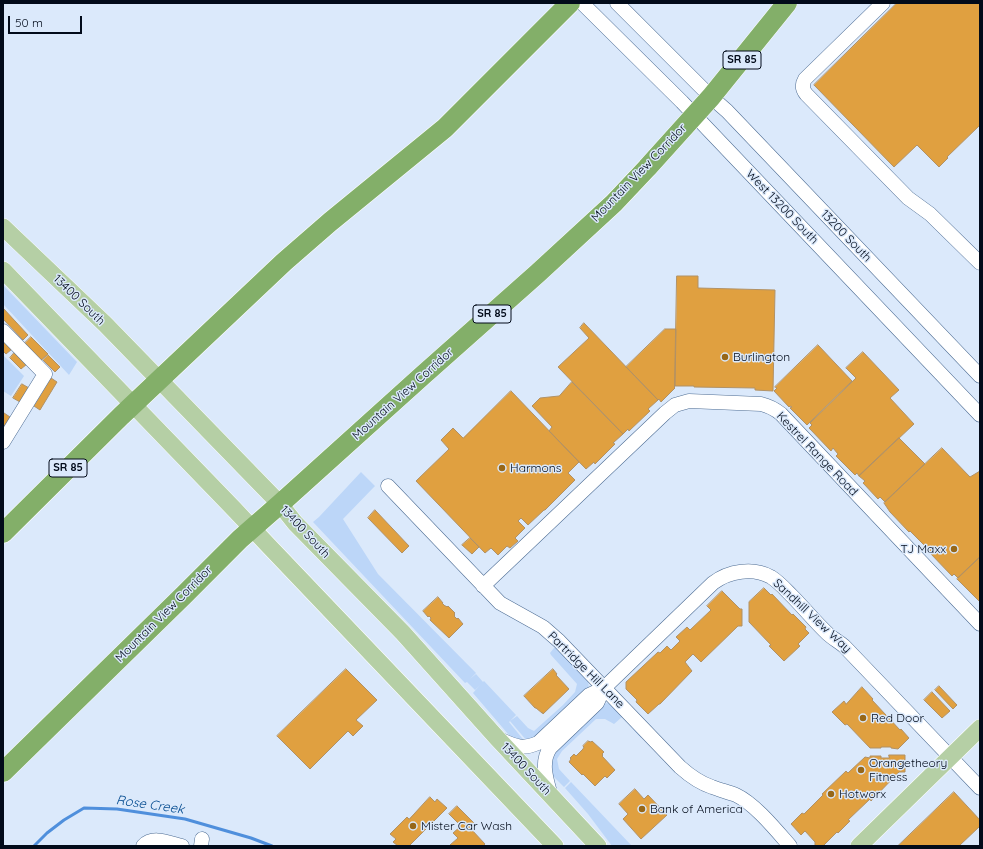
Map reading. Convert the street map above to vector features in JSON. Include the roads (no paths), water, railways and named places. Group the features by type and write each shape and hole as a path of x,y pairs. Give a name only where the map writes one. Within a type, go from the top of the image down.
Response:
{"highway":[{"name":"SR 85","path":"3,533 133,404 284,262 330,222 445,128 570,3"},
{"name":"Mountain View Corridor","path":"3,772 240,539 538,274 602,214 647,168 711,97 787,3"}],"main road":[{"name":"13400 South","path":"3,227 106,324 160,379 280,504 295,523 403,633 551,797 598,846"},
{"path":"3,270 252,528 555,846"},
{"path":"859,846 980,728"}],"street":[{"name":"West 13200 South","path":"582,3 682,102 980,415"},
{"path":"617,3 711,97"},
{"path":"883,3 805,79 803,89 806,94 908,198 930,214 980,263"},
{"name":"13200 South","path":"711,97 733,117 980,376"},
{"path":"3,331 45,374 3,442"},
{"name":"Kestrel Range Road","path":"483,586 675,405 689,401 761,404 769,406 781,414 980,624"},
{"name":"Partridge Hill Lane","path":"388,486 500,603 548,631 559,641 680,767 704,784 736,795 757,810 790,846"},
{"name":"Sandhill View Way","path":"497,738 518,747 531,746 538,743 589,695 604,688 713,583 736,572 754,572 771,577 780,584 829,634 845,647 980,788"},
{"name":"Sandhill View Way","path":"551,797 545,769 545,759 547,753 550,748 597,703 604,688"},
{"path":"143,846 148,842 156,840 182,846"}],"waterway":[{"name":"Rose Creek","path":"34,846 47,833 64,820 84,808 117,809 185,819 251,838 272,846"}],"place":[{"name":"Burlington","path":"725,357"},
{"name":"Harmons","path":"502,468"},
{"name":"TJ Maxx","path":"954,549"},
{"name":"Red Door","path":"863,718"},
{"name":"Orangetheory Fitness","path":"861,770"},
{"name":"Hotworx","path":"831,794"},
{"name":"Bank of America","path":"642,809"},
{"name":"Mister Car Wash","path":"413,826"}]}
